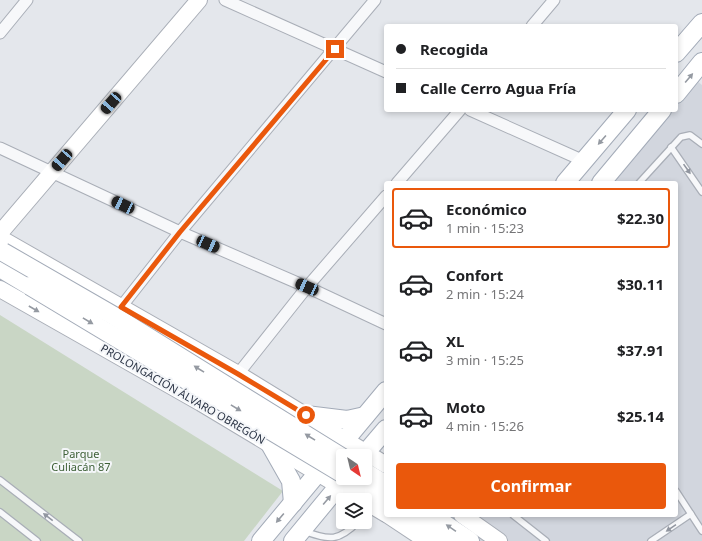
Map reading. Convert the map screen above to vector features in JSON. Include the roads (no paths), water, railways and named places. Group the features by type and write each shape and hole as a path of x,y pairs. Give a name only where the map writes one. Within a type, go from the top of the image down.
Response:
{"main road":[{"path":"0,233 199,0"},
{"path":"678,51 702,23"},
{"path":"678,92 702,62"},
{"path":"567,181 625,112"},
{"path":"603,181 660,112"},
{"path":"1,252 121,307 238,374 345,439 358,449"},
{"path":"1,252 114,316 336,454"},
{"name":"PROLONGACIÓN ÁLVARO OBREGÓN","path":"1,252 30,286 336,473"},
{"name":"PROLONGACIÓN ÁLVARO OBREGÓN","path":"0,289 318,472 336,477"},
{"path":"261,541 384,393"},
{"path":"306,415 347,420 365,416"},
{"path":"369,449 384,431"},
{"path":"270,444 291,481 293,503"},
{"path":"372,457 384,463"},
{"path":"372,476 384,484"},
{"path":"297,535 340,485"},
{"name":"PROLONGACIÓN ÁLVARO OBREGÓN","path":"351,485 374,506 384,512"},
{"name":"PROLONGACIÓN ÁLVARO OBREGÓN","path":"391,517 426,541"},
{"path":"411,517 446,541"},
{"path":"434,517 470,541"},
{"path":"465,517 499,541"}],"street":[{"path":"0,33 27,0"},
{"path":"225,0 384,71"},
{"path":"121,307 180,232 375,0"},
{"path":"534,24 554,0"},
{"path":"399,181 458,112"},
{"path":"474,112 584,161"},
{"path":"0,148 180,232 307,287 384,323"},
{"path":"238,374 307,287 384,198"}],"lane":[{"path":"641,181 671,147 686,135 694,138 702,144"},
{"path":"671,147 702,192"},
{"path":"0,480 79,541"},
{"path":"678,494 702,531"},
{"path":"0,512 37,541"},
{"path":"651,541 691,514"},
{"path":"516,517 546,541"},
{"path":"297,535 337,540 344,539 352,529"}],"park label":[{"name":"Parque Culiacán 87","path":"81,460"}]}
